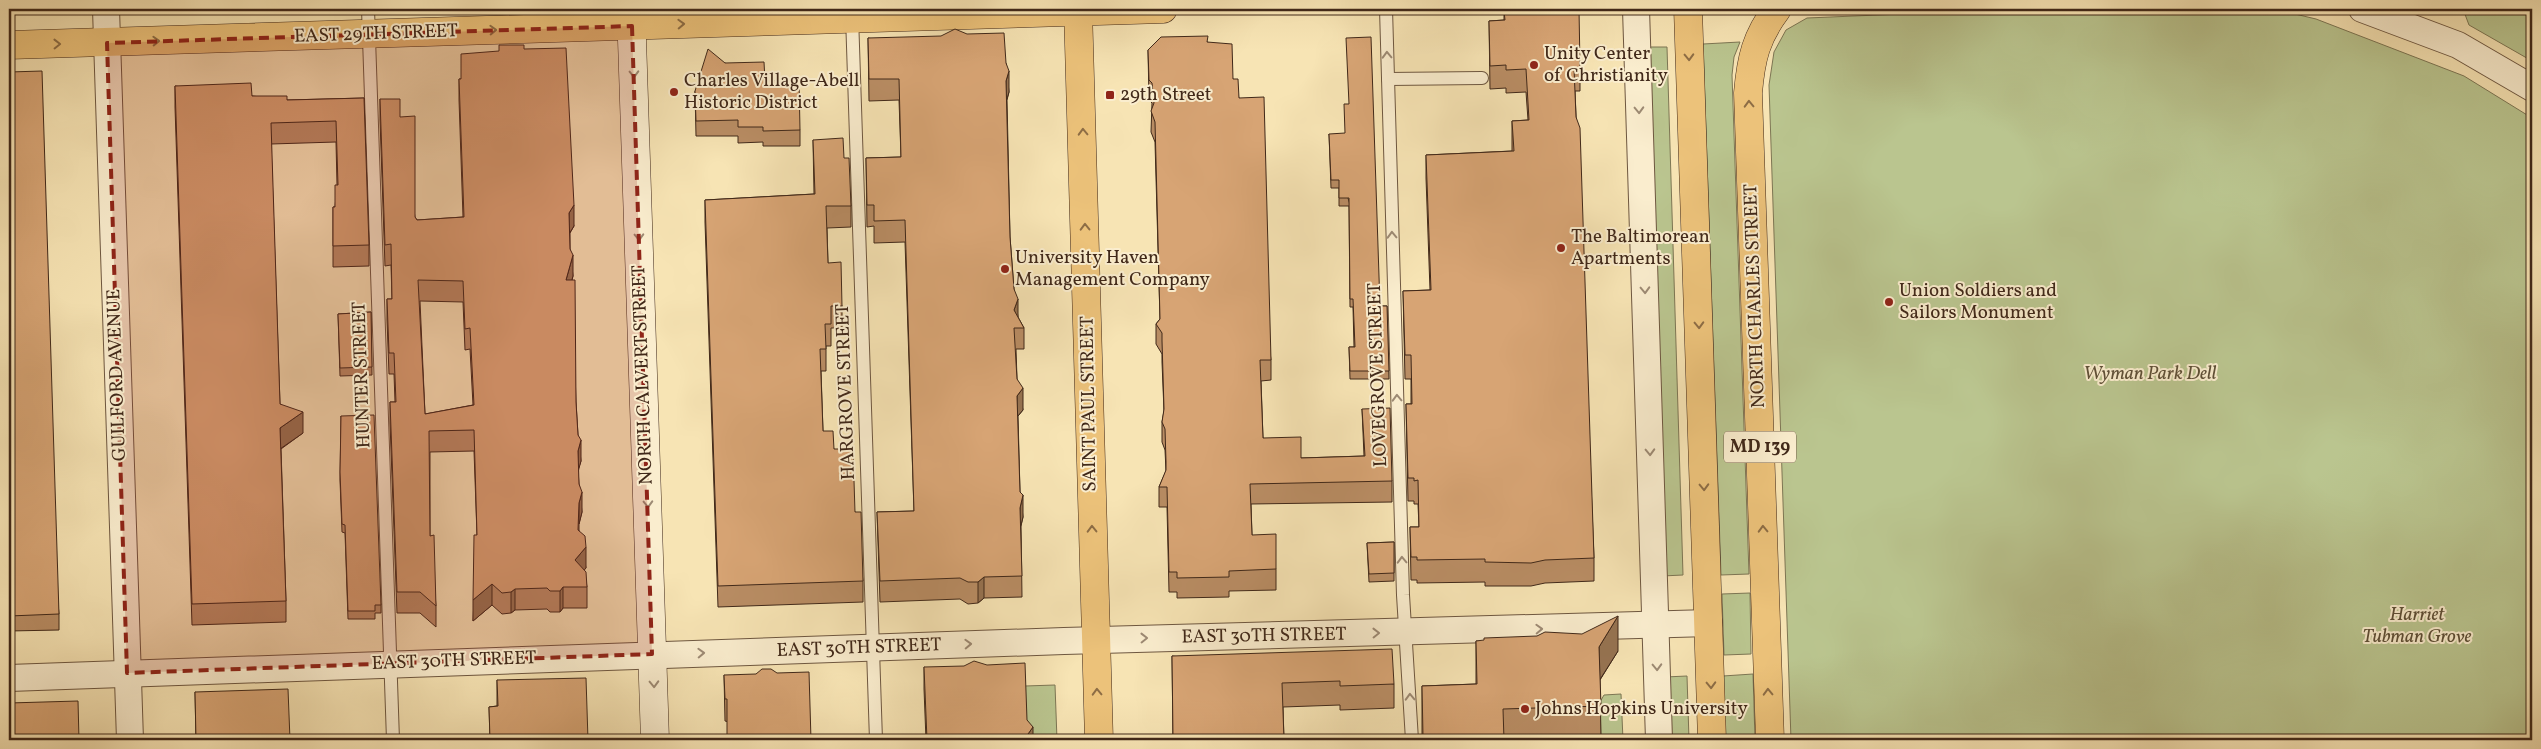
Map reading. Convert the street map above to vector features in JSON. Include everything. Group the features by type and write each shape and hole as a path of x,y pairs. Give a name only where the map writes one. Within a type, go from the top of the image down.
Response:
{"main road":[{"name":"EAST 29TH STREET","path":"9,45 107,43 369,21 632,17 853,23 1078,10 1163,9"},
{"name":"MD 139","path":"1688,9 1712,740"},
{"name":"NORTH CHARLES STREET","path":"1770,740 1748,93 1754,50 1763,29 1776,9"},
{"name":"SAINT PAUL STREET","path":"1078,10 1099,740"},
{"name":"NORTH CALVERT STREET","path":"632,17 655,740"}],"street":[{"name":"GUILFORD AVENUE","path":"106,9 130,740"},
{"path":"1636,9 1660,740"},
{"path":"2362,9 2458,45 2532,88"},
{"name":"EAST 30TH STREET","path":"9,678 652,654 1709,624"}],"lane":[{"name":"LOVEGROVE STREET","path":"1386,9 1406,632 1412,740"},
{"name":"HUNTER STREET","path":"369,21 393,740"},
{"name":"HARGROVE STREET","path":"853,23 876,740"},
{"path":"1388,79 1482,78"}],"highlighted area":[{"path":"632,26 652,654 127,673 107,43"}],"green space":[{"name":"Wyman Park Dell","path":"2020,9 2274,9 2316,19 2464,76 2532,118 2532,740 1791,740 1769,85 1774,52 1786,30 1807,18"},
{"path":"2463,9 2532,9 2532,61 2469,25"},
{"path":"1740,42 1734,57 1732,75 1749,574 1721,575 1703,44"},
{"path":"1646,47 1667,47 1683,575 1662,576"},
{"path":"1750,593 1751,654 1724,655 1722,594"},
{"path":"1753,674 1755,740 1725,740 1723,676"},
{"path":"1687,676 1689,740 1667,740 1665,677"},
{"path":"1055,685 1057,740 1027,740 1025,686"},
{"path":"1621,694 1623,740 1601,740 1600,702 1604,695"}],"building":[{"path":"1579,9 1580,67 1574,68 1576,117 1580,128 1594,558 1545,560 1531,563 1485,562 1485,559 1417,560 1417,557 1411,557 1410,527 1419,527 1418,480 1414,481 1414,478 1408,478 1406,404 1412,404 1411,355 1405,355 1403,291 1431,290 1426,155 1514,151 1512,121 1529,120 1526,69 1506,70 1506,65 1490,66 1489,21 1505,20 1504,11"},
{"path":"955,29 967,34 1004,33 1006,63 1009,71 1006,81 1010,237 1014,289 1018,299 1014,310 1024,328 1014,328 1017,379 1023,388 1017,396 1020,492 1023,495 1020,508 1022,576 984,577 978,582 968,582 960,578 880,581 877,512 914,511 905,220 874,221 874,205 867,205 866,158 901,157 899,79 869,79 868,38 941,36"},
{"path":"1208,36 1207,42 1232,44 1233,79 1238,79 1239,98 1264,97 1271,360 1260,360 1263,438 1301,437 1301,458 1365,456 1362,409 1390,408 1392,481 1250,484 1252,535 1276,534 1276,569 1229,571 1229,577 1177,578 1177,572 1169,572 1167,487 1159,487 1166,470 1166,462 1165,429 1162,422 1164,409 1162,333 1156,324 1160,319 1155,122 1151,111 1154,103 1152,83 1149,80 1148,50 1161,37"},
{"path":"1371,37 1380,306 1387,306 1389,371 1350,371 1349,347 1355,347 1353,299 1350,299 1349,198 1339,198 1339,180 1331,180 1329,134 1345,133 1344,104 1349,104 1346,38"},
{"path":"499,45 524,45 524,49 566,48 574,205 569,213 570,249 573,255 566,280 575,280 576,402 578,435 581,440 578,451 579,484 582,492 579,503 578,530 585,536 586,547 575,560 586,572 587,587 563,587 560,591 550,591 547,588 515,589 511,592 502,593 492,584 473,600 474,535 477,535 474,430 429,431 430,536 434,535 436,606 420,592 397,592 390,402 396,402 394,353 389,353 387,299 392,299 391,244 385,245 380,99 400,99 400,117 415,116 415,217 417,220 464,217 459,79 461,79 461,54 499,51","holes":["418,280 463,281 465,329 470,328 474,405 425,414"]},
{"path":"708,49 725,63 764,62 765,81 799,80 800,130 763,131 763,127 738,127 738,120 696,121 695,91"},
{"path":"42,71 59,614 9,616 9,72"},
{"path":"251,83 252,96 287,96 287,100 364,98 369,245 333,246 333,207 335,207 335,185 338,185 336,121 271,123 280,404 303,412 280,428 286,601 192,604 175,86"},
{"path":"843,138 844,158 849,158 851,206 826,206 828,263 841,262 842,306 831,306 831,324 825,324 826,349 820,349 823,431 833,431 834,449 853,449 855,512 861,512 863,581 718,586 705,200 815,194 813,140"},
{"path":"371,312 372,367 340,368 338,314"},
{"path":"374,415 381,605 375,605 375,611 348,611 345,525 342,524 340,472 341,416"},
{"path":"1394,542 1394,573 1369,574 1367,543"},
{"path":"1618,616 1599,647 1601,706 1503,709 1504,740 1440,740 1440,736 1423,736 1422,686 1477,684 1476,641 1484,640 1484,638 1537,636 1545,632 1582,634"},
{"path":"1392,649 1394,684 1340,686 1340,681 1282,683 1284,740 1175,740 1173,737 1172,656"},
{"path":"974,661 987,665 1025,663 1027,720 1033,727 1028,734 1028,740 927,740 924,667 964,666"},
{"path":"762,669 771,669 777,673 809,672 811,740 727,740 727,699 725,699 724,675 756,674"},
{"path":"586,678 588,740 490,740 489,707 498,706 497,680"},
{"path":"288,689 290,740 196,740 195,692"},
{"path":"78,701 79,740 9,740 9,703"}],"place":[{"name":"Unity Center of Christianity","path":"1534,65"},
{"name":"Charles Village-Abell Historic District","path":"674,92"},
{"name":"29th Street","path":"1110,95"},
{"name":"The Baltimorean Apartments","path":"1561,248"},
{"name":"University Haven Management Company","path":"1005,269"},
{"name":"Union Soldiers and Sailors Monument","path":"1889,302"},
{"name":"Johns Hopkins University","path":"1525,709"}],"park label":[{"name":"Harriet Tubman Grove","path":"2417,626"}]}
